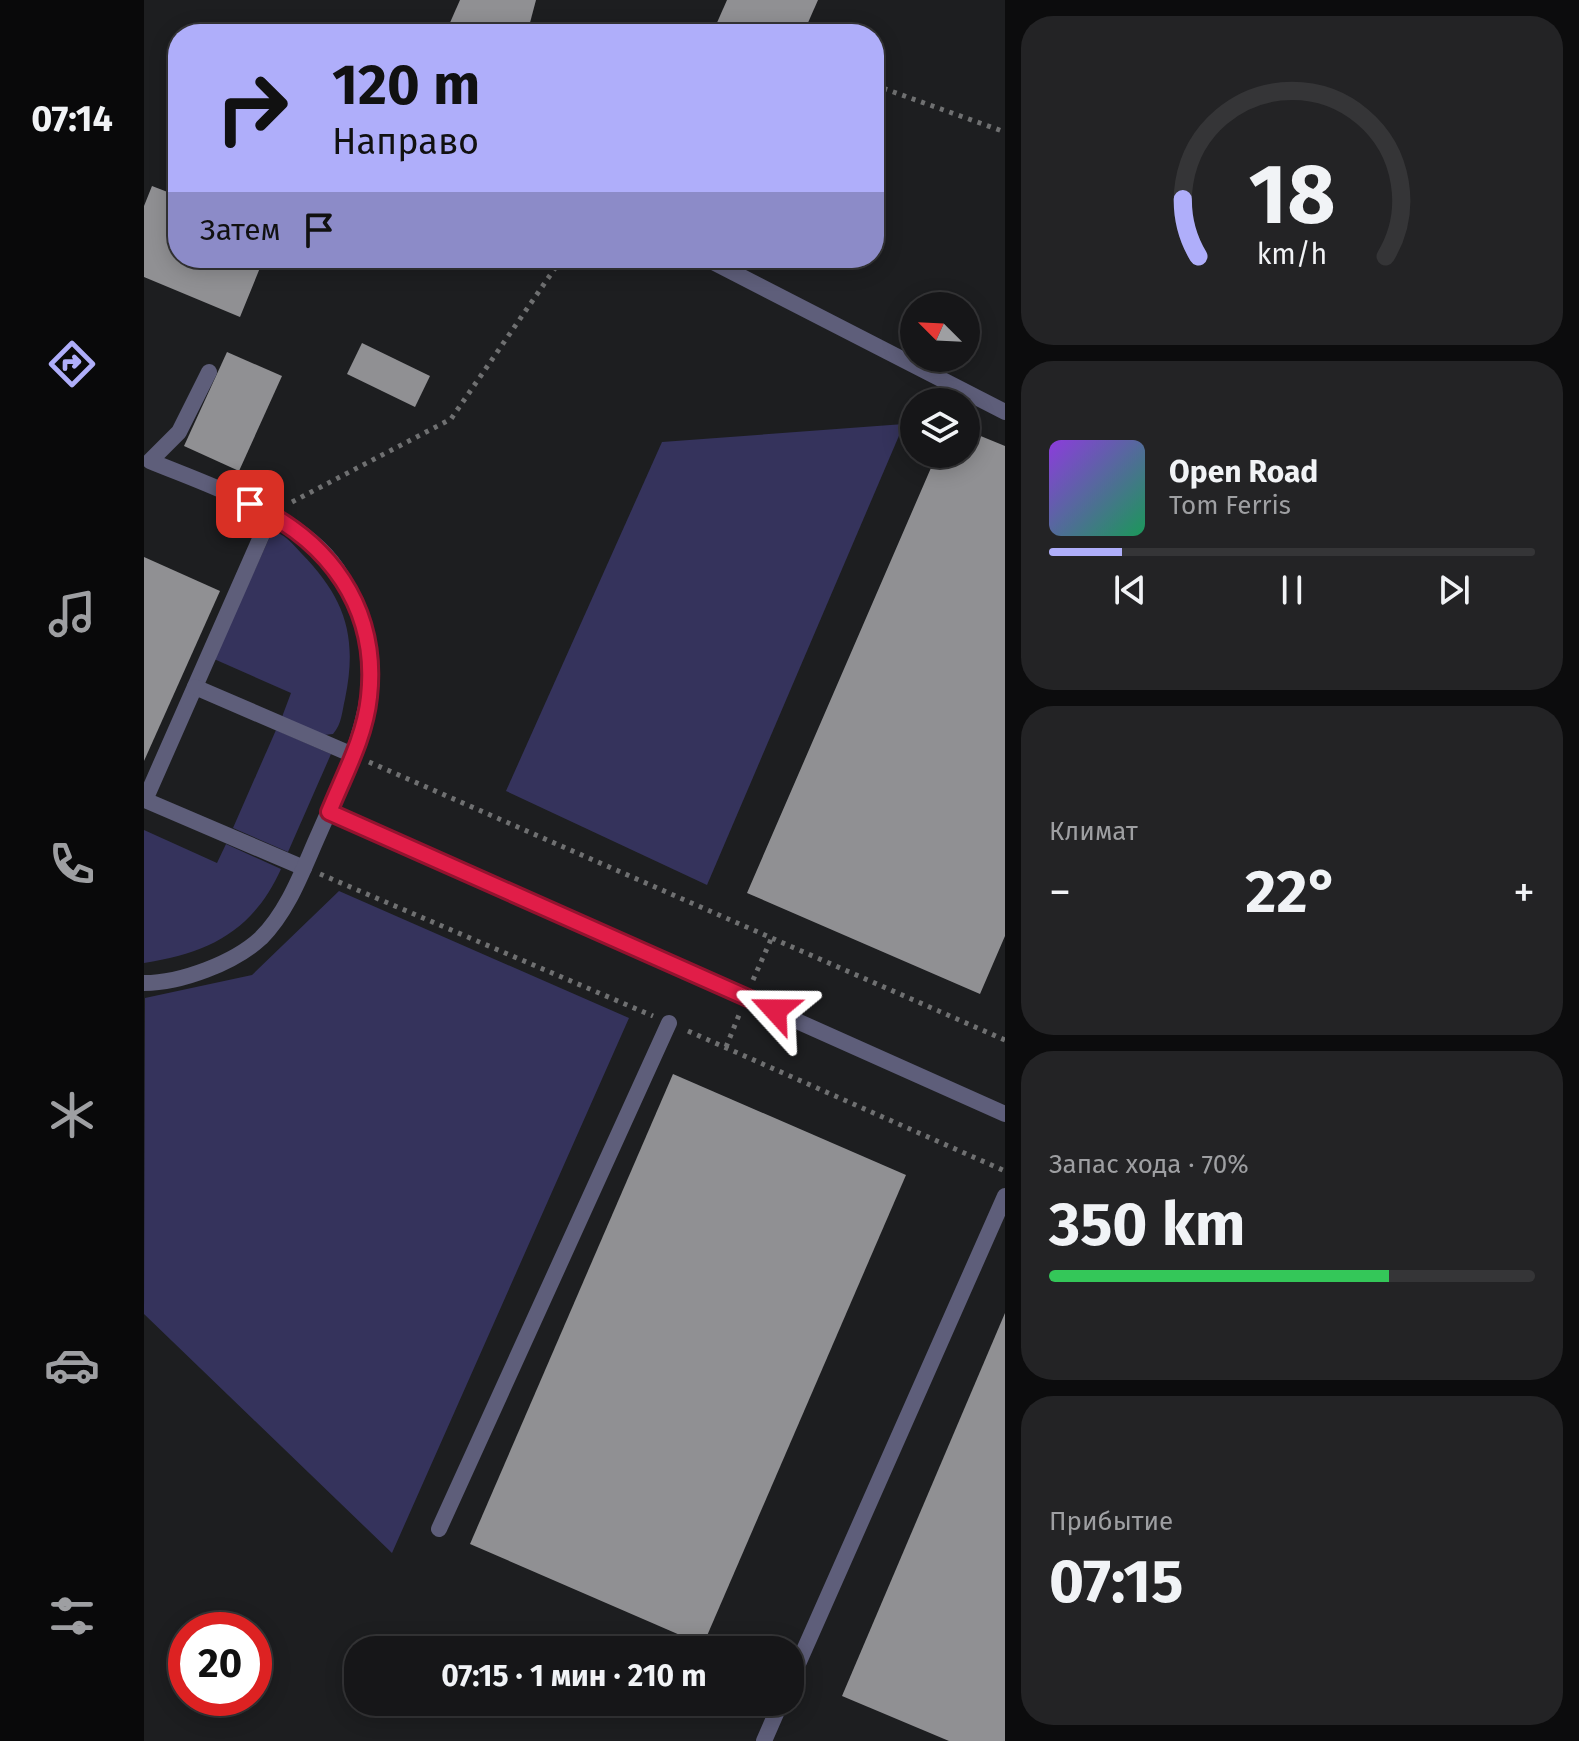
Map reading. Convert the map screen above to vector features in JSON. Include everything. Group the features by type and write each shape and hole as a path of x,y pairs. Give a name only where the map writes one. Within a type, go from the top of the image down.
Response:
{"lane":[{"path":"724,268 1005,412"},
{"path":"144,983 211,968 239,954 261,937 283,910 353,755 369,697 370,660 363,622 335,566 310,541 271,514 146,465 179,432 209,372"},
{"path":"271,514 145,800 304,868"},
{"path":"195,687 353,755"},
{"path":"329,812 1005,1114"},
{"path":"439,1529 669,1023"},
{"path":"804,1650 1005,1196"},
{"path":"764,1741 775,1716"}],"path":[{"path":"884,89 1005,132"},
{"path":"271,514 451,419 555,268"},
{"path":"353,755 1005,1040"}],"shaded area":[{"path":"900,424 900,433 707,885 506,791 662,442"},
{"path":"272,532 288,539 316,570 338,602 344,619 350,656 349,676 341,717 333,734 324,735 282,717 291,693 214,659"},
{"path":"276,730 331,754 288,852 233,828"},
{"path":"144,830 217,863 226,844 281,869 257,908 226,936 189,953 144,963"},
{"path":"339,891 629,1018 392,1553 144,1314 145,998 252,975"}],"building":[{"path":"460,0 536,0 530,24 449,24"},
{"path":"727,0 818,0 807,24 716,24"},
{"path":"152,186 168,192 168,268 260,268 240,317 144,277 144,206"},
{"path":"362,343 430,376 415,407 347,374"},
{"path":"227,352 282,376 239,471 184,446"},
{"path":"980,436 1005,446 1005,936 980,994 747,893 931,468 980,468"},
{"path":"144,557 220,591 144,761"},
{"path":"673,1074 906,1175 707,1636 682,1636 470,1544"},
{"path":"1005,1313 1005,1741 949,1741 842,1696"}],"route":[{"path":"250,504 271,514 310,541 335,566 363,622 370,660 369,697 353,755 329,812 775,1010"}]}
